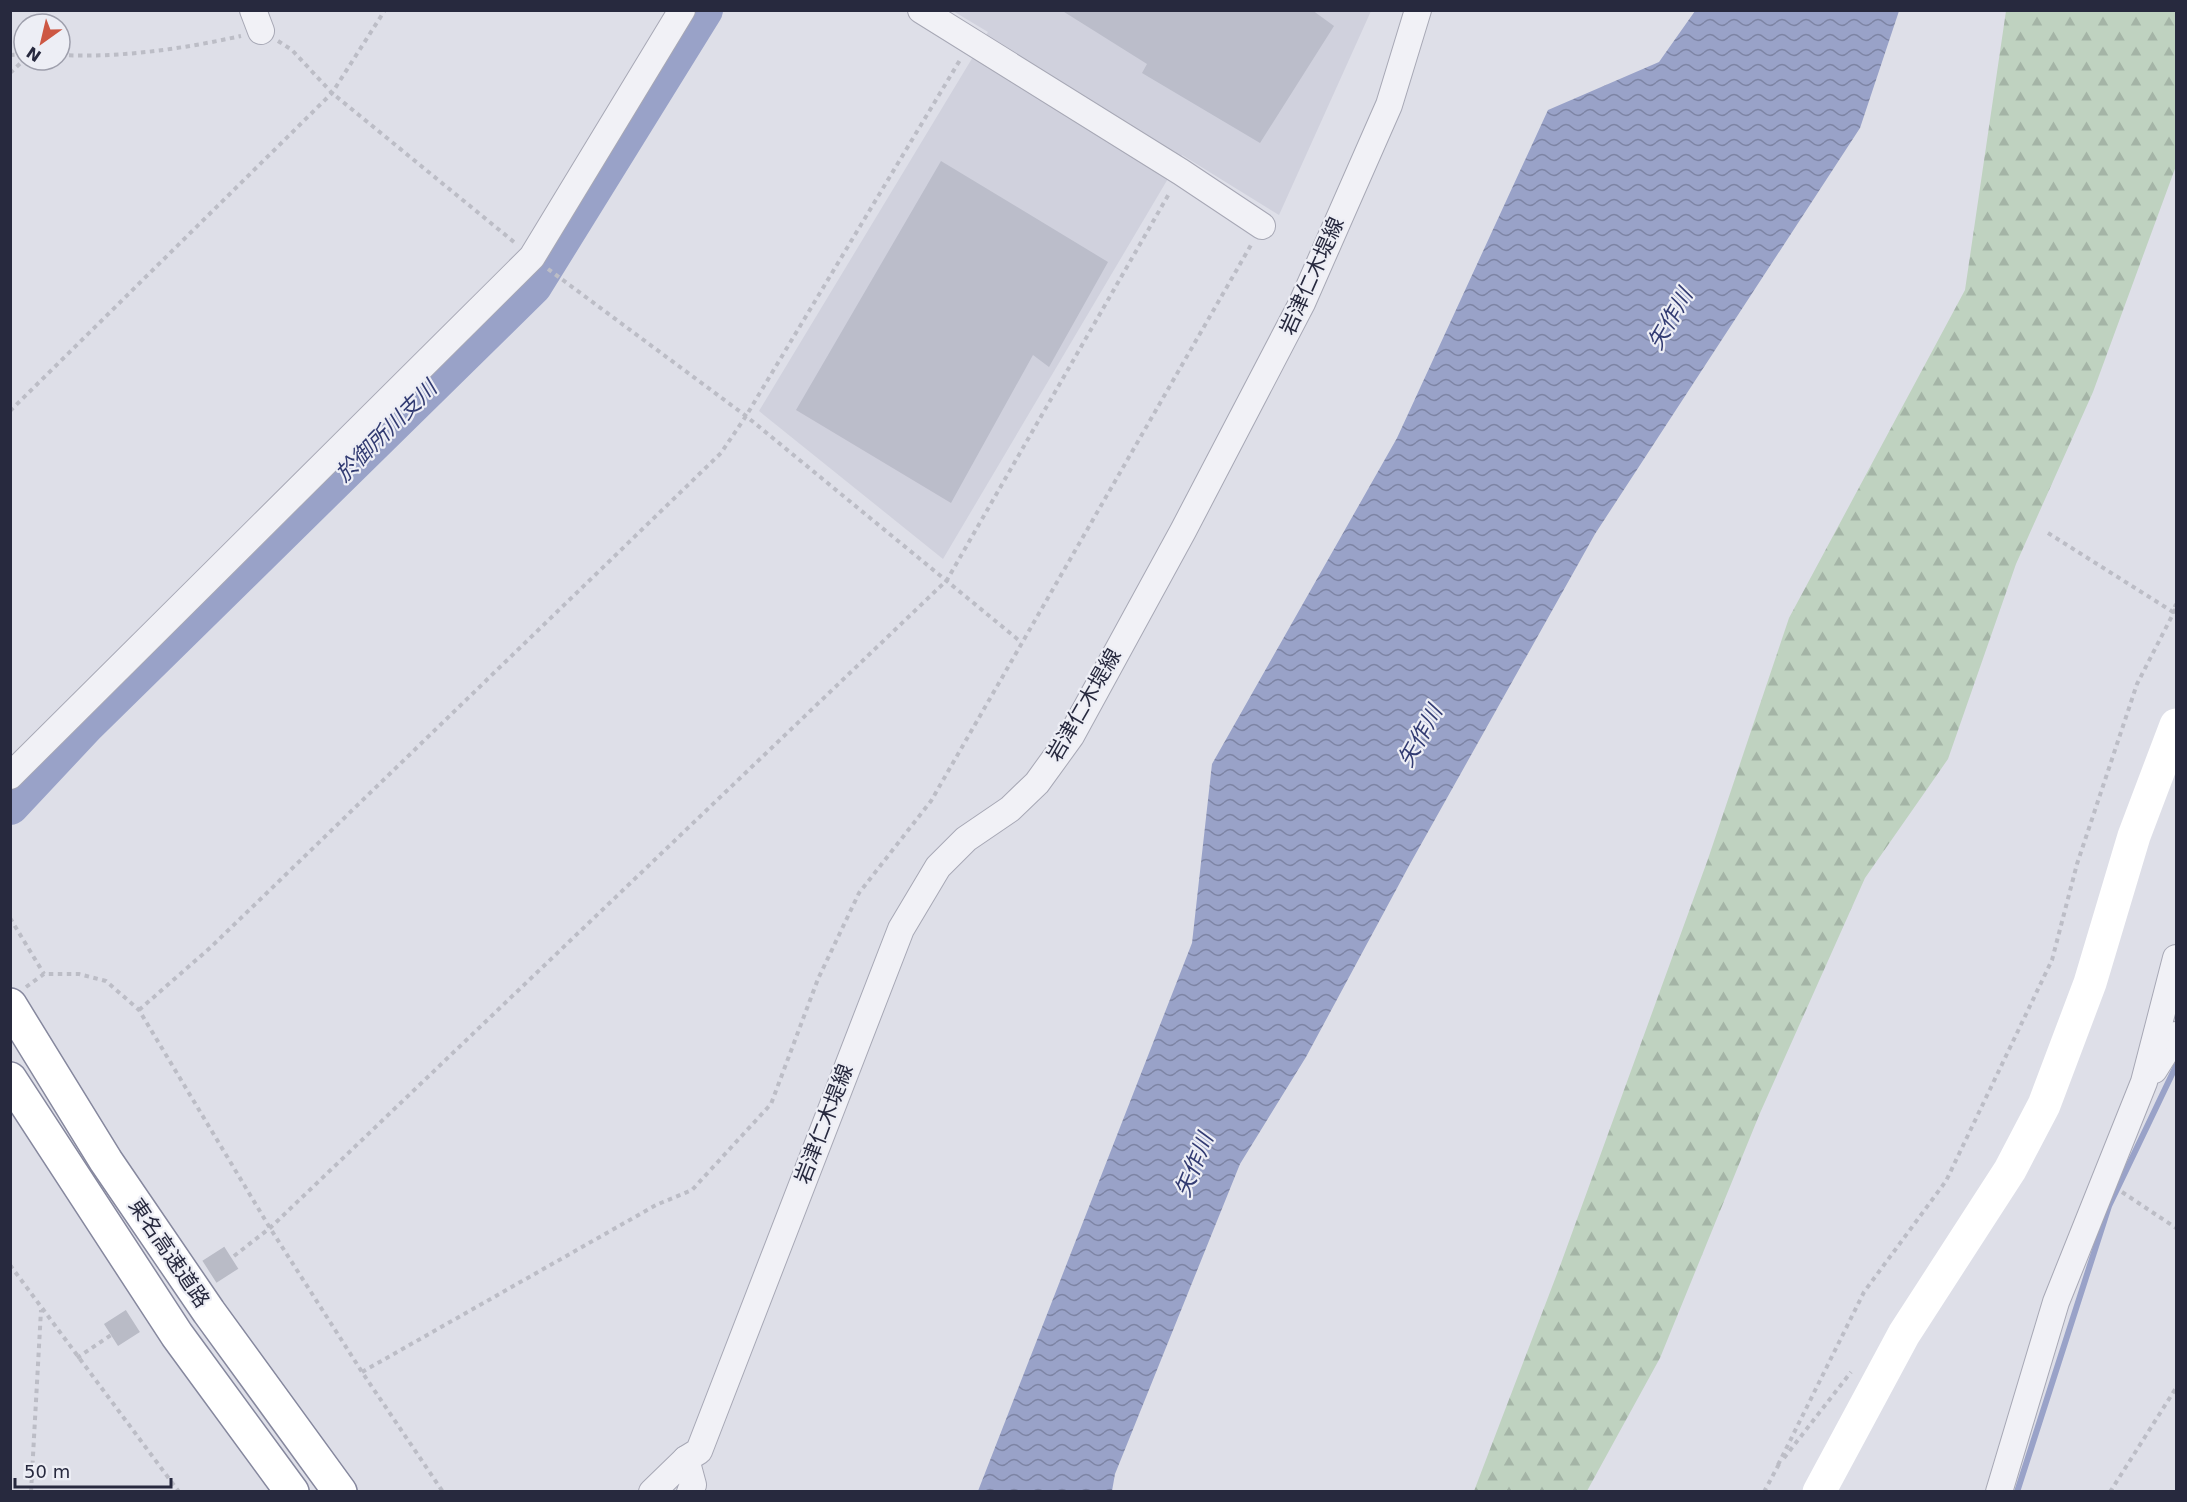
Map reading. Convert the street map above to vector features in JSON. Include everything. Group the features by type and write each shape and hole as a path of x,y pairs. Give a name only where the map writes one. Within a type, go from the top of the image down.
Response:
{"main road":[{"path":"1819,1491 1904,1334 2010,1170 2044,1105 2090,983 2134,836 2176,725"},
{"name":"東名高速道路","path":"10,1005 106,1161 209,1312 340,1491"},
{"name":"東名高速道路","path":"10,1079 177,1335 292,1491"}],"street":[{"path":"10,776 532,257 682,10"},
{"path":"921,10 1181,172 1262,226"},
{"name":"岩津仁木堤線","path":"652,1491 686,1459 699,1451 901,929 938,867 966,839 1010,809 1037,783 1071,736 1183,531 1302,303 1389,105 1418,10"},
{"path":"2000,1491 2056,1302 2144,1082 2176,958"},
{"path":"2144,1082 2176,1035"},
{"path":"686,1459 693,1485 690,1491"}],"path":[{"path":"10,411 332,93 385,10"},
{"path":"72,55 165,50 257,21 292,50 332,93 532,257 746,416 1021,642"},
{"path":"139,1010 211,947 721,453 746,416 971,42"},
{"path":"234,1256 270,1228 947,580 1181,172"},
{"path":"362,1372 656,1205 692,1190 771,1104 818,979 859,893 931,801 1262,226"},
{"path":"1764,1491 1864,1292 1946,1181 2047,970 2077,864 2137,684 2175,608 2048,533"},
{"path":"10,918 44,974 79,974 106,981 139,1010 270,1228 362,1372 443,1491"},
{"path":"2104,1180 2176,1228"},
{"path":"10,1265 178,1491"},
{"path":"31,1491 41,1309"},
{"path":"77,1358 111,1335"},
{"path":"1778,1465 1855,1368"},
{"path":"2110,1491 2176,1388"}],"shaded area":[{"path":"953,11 1371,11 1279,215 1182,155 943,559 759,411 988,32"}],"green space":[{"path":"2006,11 2176,11 2176,166 2093,392 2016,564 1948,759 1865,878 1760,1113 1660,1358 1587,1491 1474,1491 1560,1266 1708,859 1789,618 1965,290"}],"water":[{"name":"矢作川","path":"1695,11 1899,11 1860,128 1595,534 1410,864 1306,1057 1240,1164 1115,1474 1112,1491 978,1491 1192,943 1212,764 1397,438 1548,110 1659,62"}],"building":[{"path":"1061,10 1312,10 1334,26 1260,143 1142,73 1147,64"},
{"path":"941,161 1108,262 1049,367 1033,355 951,503 796,410"}],"waterway":[{"name":"於御所川支川","path":"10,806 85,726 533,286 704,10"},
{"path":"2017,1492 2109,1206 2176,1066"}],"tunnel":[{"path":"111,1335 234,1256"}]}
